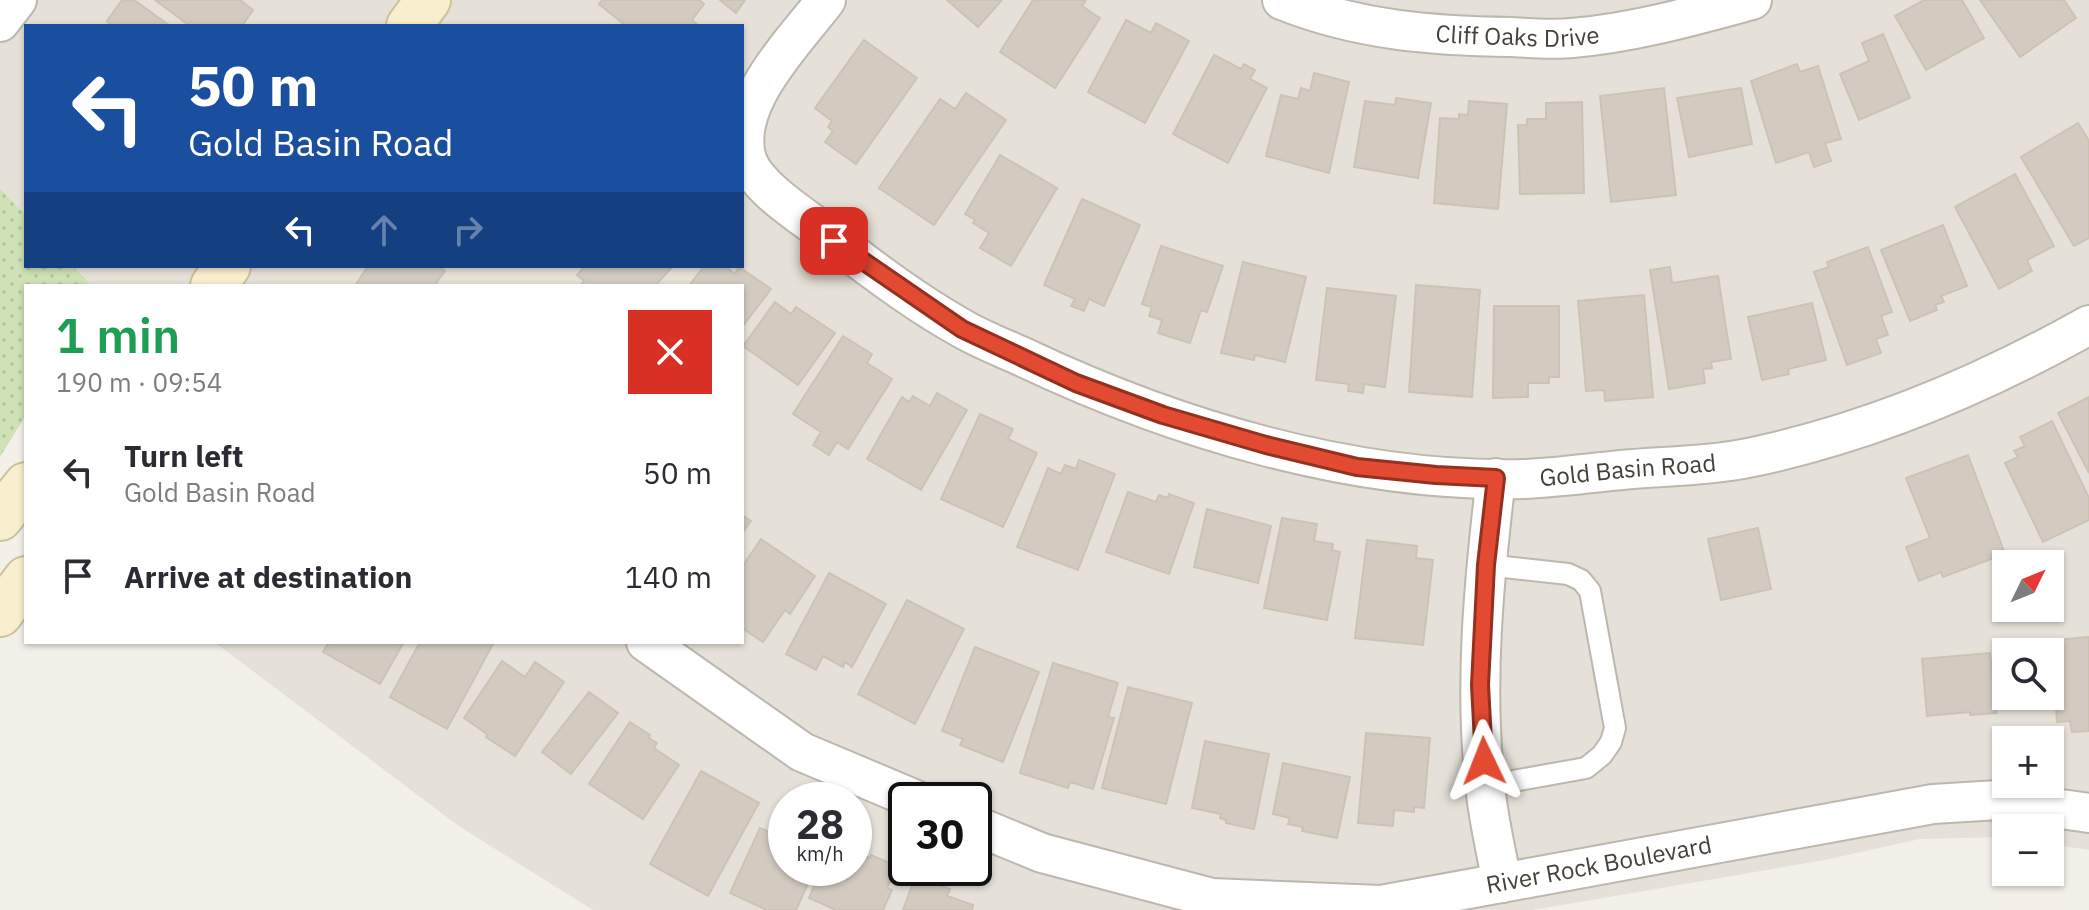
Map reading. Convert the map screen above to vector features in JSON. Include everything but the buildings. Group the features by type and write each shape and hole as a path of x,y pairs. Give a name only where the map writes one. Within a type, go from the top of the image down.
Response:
{"street":[{"path":"0,22 17,0"},
{"path":"410,24 428,0"},
{"name":"Gold Basin Road","path":"826,0 757,91 745,127 746,158 766,187 857,259 962,329 1076,383 1163,415 1266,445 1357,467 1524,479 1749,458 1861,429 1953,393 2089,325"},
{"name":"Cliff Oaks Drive","path":"1282,0 1307,10 1391,31 1571,38 1668,23 1752,0"},
{"path":"1496,478 1486,565 1480,685 1485,786 1502,883"},
{"path":"0,518 24,488"},
{"path":"0,614 24,582"},
{"path":"649,644 802,752 888,788"},
{"name":"River Rock Boulevard","path":"992,832 1042,853 1212,898 1381,905 1933,804 1998,800 2089,813"}],"lane":[{"path":"1485,786 1586,768 1602,755 1611,742 1615,728 1590,591 1581,580 1568,574 1486,565"}],"shaded area":[{"path":"0,0 2089,0 2089,850 2064,846 2064,814 1992,814 1992,837 1920,839 1825,860 1533,910 593,910 460,827 217,644 744,644 744,284 90,284 75,268 744,268 744,24 24,24 24,214 0,188"}],"green space":[{"path":"0,188 24,214 24,268 75,268 90,284 24,284 24,418 0,457"}],"route":[{"path":"834,241 962,329 1076,383 1163,415 1357,467 1496,478 1486,565 1480,685 1484,761"}]}
